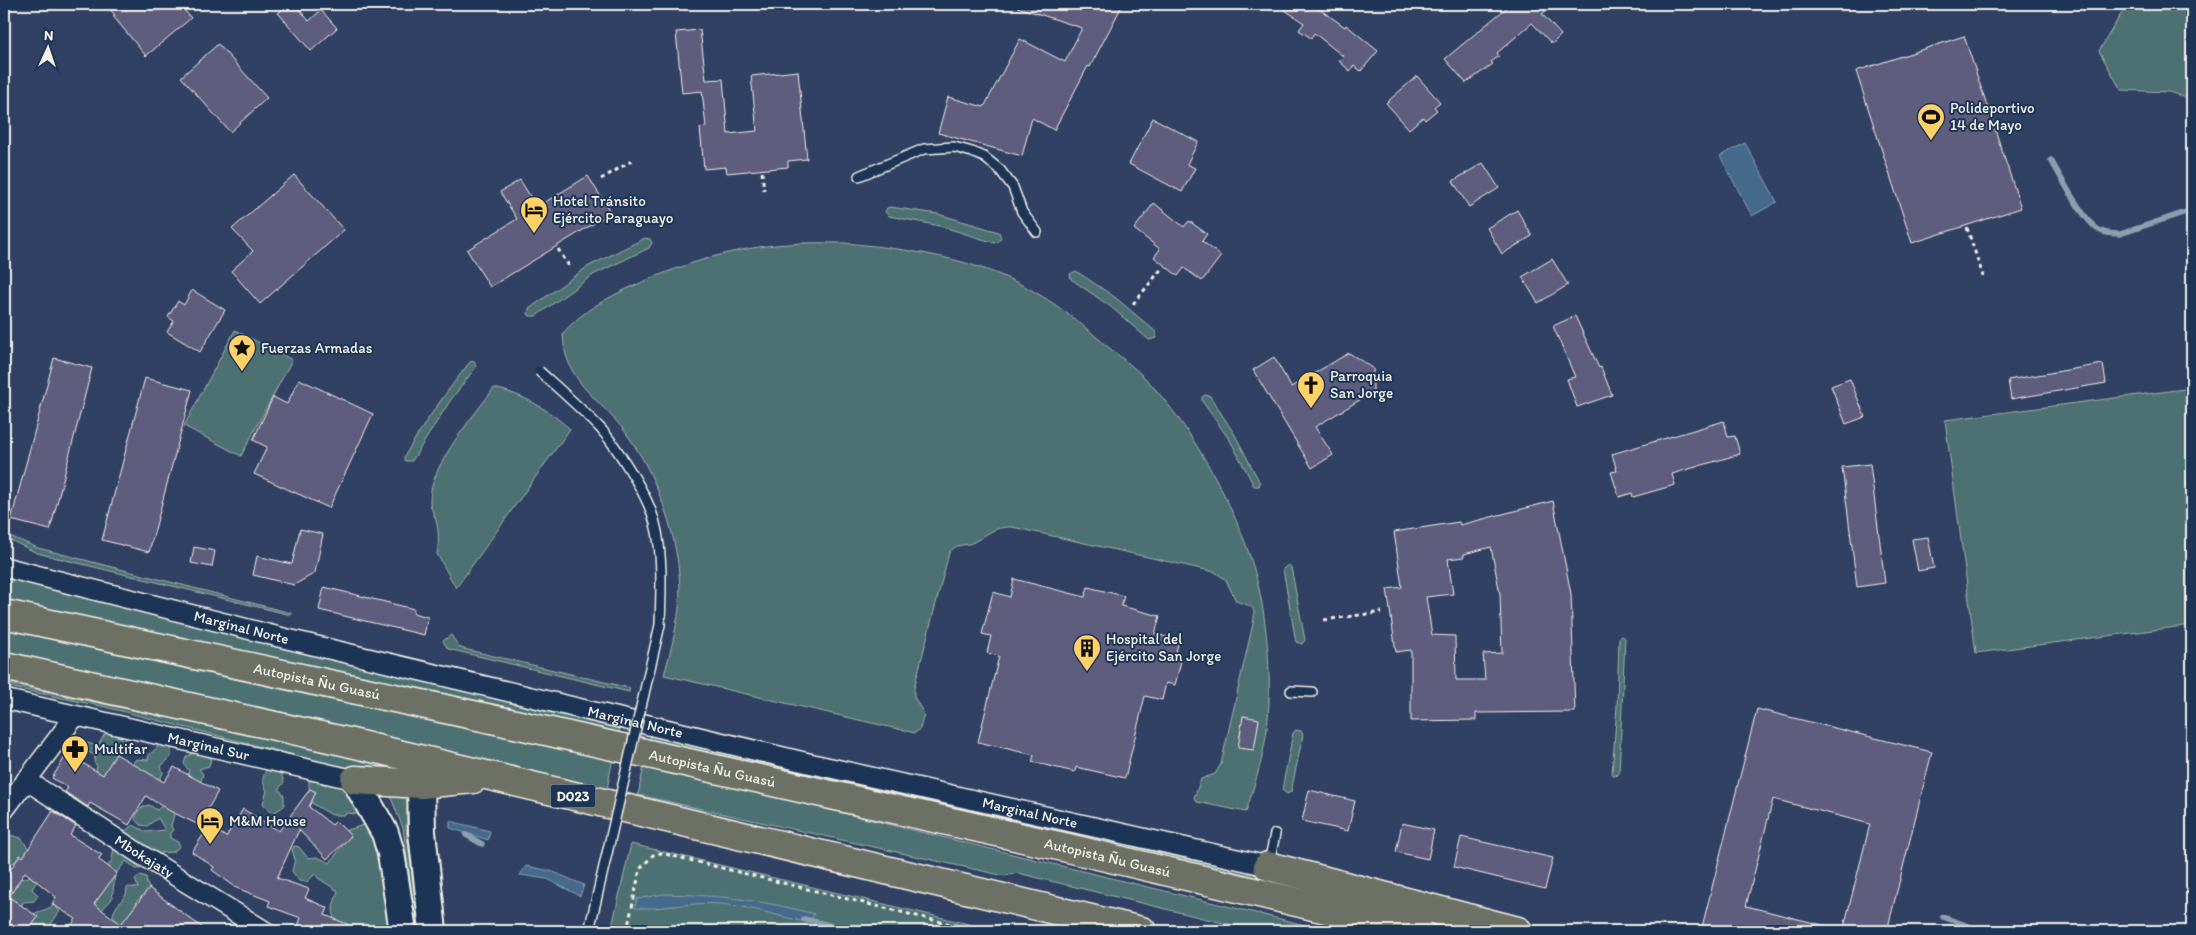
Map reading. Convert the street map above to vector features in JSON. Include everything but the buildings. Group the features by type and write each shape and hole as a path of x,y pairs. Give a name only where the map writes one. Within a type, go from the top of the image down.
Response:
{"highway":[{"name":"Autopista Ñu Guasú","path":"4,614 544,730 1072,849 1419,931"},
{"name":"D023","path":"4,666 315,734 1142,931"},
{"path":"355,780 421,784 494,777"},
{"path":"1268,866 1518,931"}],"main road":[{"path":"355,780 386,833 391,853 403,931"},
{"path":"421,784 422,832 433,931"}],"street":[{"name":"Marginal Norte","path":"4,567 279,637 794,760 1268,866"},
{"name":"Marginal Sur","path":"4,699 355,780"},
{"path":"4,810 75,716"},
{"name":"Mbokajaty","path":"26,780 143,856 265,931"}],"lane":[{"path":"858,176 924,149 954,147 972,152 984,157 1000,170 1013,187 1022,212 1038,232"},
{"path":"539,371 602,430 636,481 652,512 659,552 662,587 660,625 590,931"},
{"path":"1291,691 1312,692"},
{"path":"1268,866 1275,834"}],"path":[{"path":"601,179 635,159"},
{"path":"762,172 764,190"},
{"path":"1967,228 1983,276"},
{"path":"558,249 571,269"},
{"path":"1133,304 1163,267"},
{"path":"1324,620 1382,612"},
{"path":"627,931 640,869 653,855 661,853 978,931"}],"green space":[{"path":"2127,4 2192,4 2192,100 2169,92 2121,90 2099,51"},
{"path":"890,207 938,214 999,232 1001,238 995,243 940,226 889,216 885,212"},
{"path":"645,238 650,239 652,243 649,248 593,275 536,316 528,314 529,309 587,267"},
{"path":"802,243 845,243 928,254 988,270 1021,284 1047,299 1072,317 1135,369 1162,397 1180,421 1198,448 1229,505 1242,534 1259,589 1269,666 1269,705 1265,742 1246,812 1197,802 1194,798 1201,779 1215,774 1221,764 1254,619 1252,607 1236,601 1226,580 1215,572 1012,527 996,529 974,542 955,547 949,553 914,688 914,697 924,714 920,729 915,733 664,675 676,625 680,586 674,540 667,516 659,493 638,451 616,420 585,388 569,365 563,333 579,317 607,299 656,276 711,257 769,246"},
{"path":"1076,271 1116,298 1156,332 1156,338 1149,340 1111,307 1071,279 1070,274"},
{"path":"235,330 292,360 241,456 184,426"},
{"path":"474,361 476,367 450,401 412,461 405,461 404,457 419,432 452,385 470,362"},
{"path":"494,388 526,399 553,415 570,429 456,588 437,554 438,533 436,520 430,504 432,487 437,473 454,442"},
{"path":"2192,388 2192,625 1976,653 1945,420"},
{"path":"1205,395 1210,396 1235,435 1260,483 1259,486 1254,486 1231,442 1202,401 1202,397"},
{"path":"7,535 38,548 291,613 291,615 37,553 6,538"},
{"path":"1288,565 1291,567 1305,640 1302,644 1296,642 1283,569"},
{"path":"4,575 622,722 619,734 4,605"},
{"path":"4,627 613,758 607,789 337,727 4,657"},
{"path":"451,635 459,647 464,649 630,688 629,692 448,649 443,641"},
{"path":"1623,636 1625,638 1619,774 1614,776 1612,773 1617,706 1619,638"},
{"path":"4,683 409,769 370,772 345,768 105,707 4,686"},
{"path":"1296,730 1301,731 1303,735 1291,792 1287,794 1282,790 1293,733"},
{"path":"652,731 1247,874 1269,874 1491,931 1454,931 1247,880 649,742"},
{"path":"109,732 125,734 126,740 123,746 116,750 112,764 103,775 99,774 96,770 95,756 84,749 83,745 87,743 98,746 104,735"},
{"path":"158,744 171,747 171,757 161,766 163,773 159,781 131,766 136,759 148,760 149,755 157,748"},
{"path":"194,750 212,755 209,766 199,769 203,774 201,781 197,783 186,778 189,771 184,764 186,757 192,754"},
{"path":"644,765 1330,931 1256,931 1018,873 1005,876 638,795"},
{"path":"267,767 280,771 284,782 279,789 284,796 284,806 275,812 269,811 263,803 267,791 263,779"},
{"path":"316,780 325,785 334,781 345,780 362,815 348,813 332,815 313,804 309,796 309,781"},
{"path":"408,792 406,828 419,931 417,931 403,828 388,794"},
{"path":"168,800 177,803 170,838 178,842 180,846 173,852 160,853 150,868 136,869 126,861 115,875 112,899 96,916 78,911 111,862 114,849 120,843 122,833 133,825 147,832 165,830 158,818 147,826 140,825 135,819 142,808 149,805 157,810"},
{"path":"369,823 378,863 381,862 402,931 347,931 334,927 333,906 338,891 315,874 307,882 299,881 292,871 295,859 292,850 294,846 299,847 308,858 317,857 330,863 344,843 342,832"},
{"path":"4,830 6,834 21,838 28,848 30,859 18,860 6,866 6,868 13,867 22,879 31,876 37,881 32,889 38,895 34,901 23,902 20,910 4,916 4,888 7,884 4,879"},
{"path":"631,844 998,931 611,931"},
{"path":"140,875 146,877 150,890 136,902 137,906 116,930 113,919 114,911 126,895 127,888 138,888 135,879"},
{"path":"53,905 60,911 51,924 51,931 26,931 32,915"}],"water":[{"path":"1745,143 1777,202 1752,216 1720,156"},
{"path":"450,821 490,831 488,840 450,828"},
{"path":"526,866 551,871 584,885 580,896 547,879 520,875"},
{"path":"664,894 740,899 814,914 810,923 754,909 709,903 635,908 637,899"}],"waterway":[{"path":"2051,160 2088,220 2103,232 2120,234 2192,210"},
{"path":"466,835 482,844"},
{"path":"1943,917 1983,931"},
{"path":"804,919 853,931"}],"place":[{"name":"Polideportivo 14 de Mayo","path":"1931,141"},
{"name":"Hotel Tránsito Ejército Paraguayo","path":"534,234"},
{"name":"Fuerzas Armadas","path":"242,372"},
{"name":"Parroquia San Jorge","path":"1311,409"},
{"name":"Hospital del Ejército San Jorge","path":"1087,672"},
{"name":"Multifar","path":"75,773"},
{"name":"M&M House","path":"210,845"}]}
